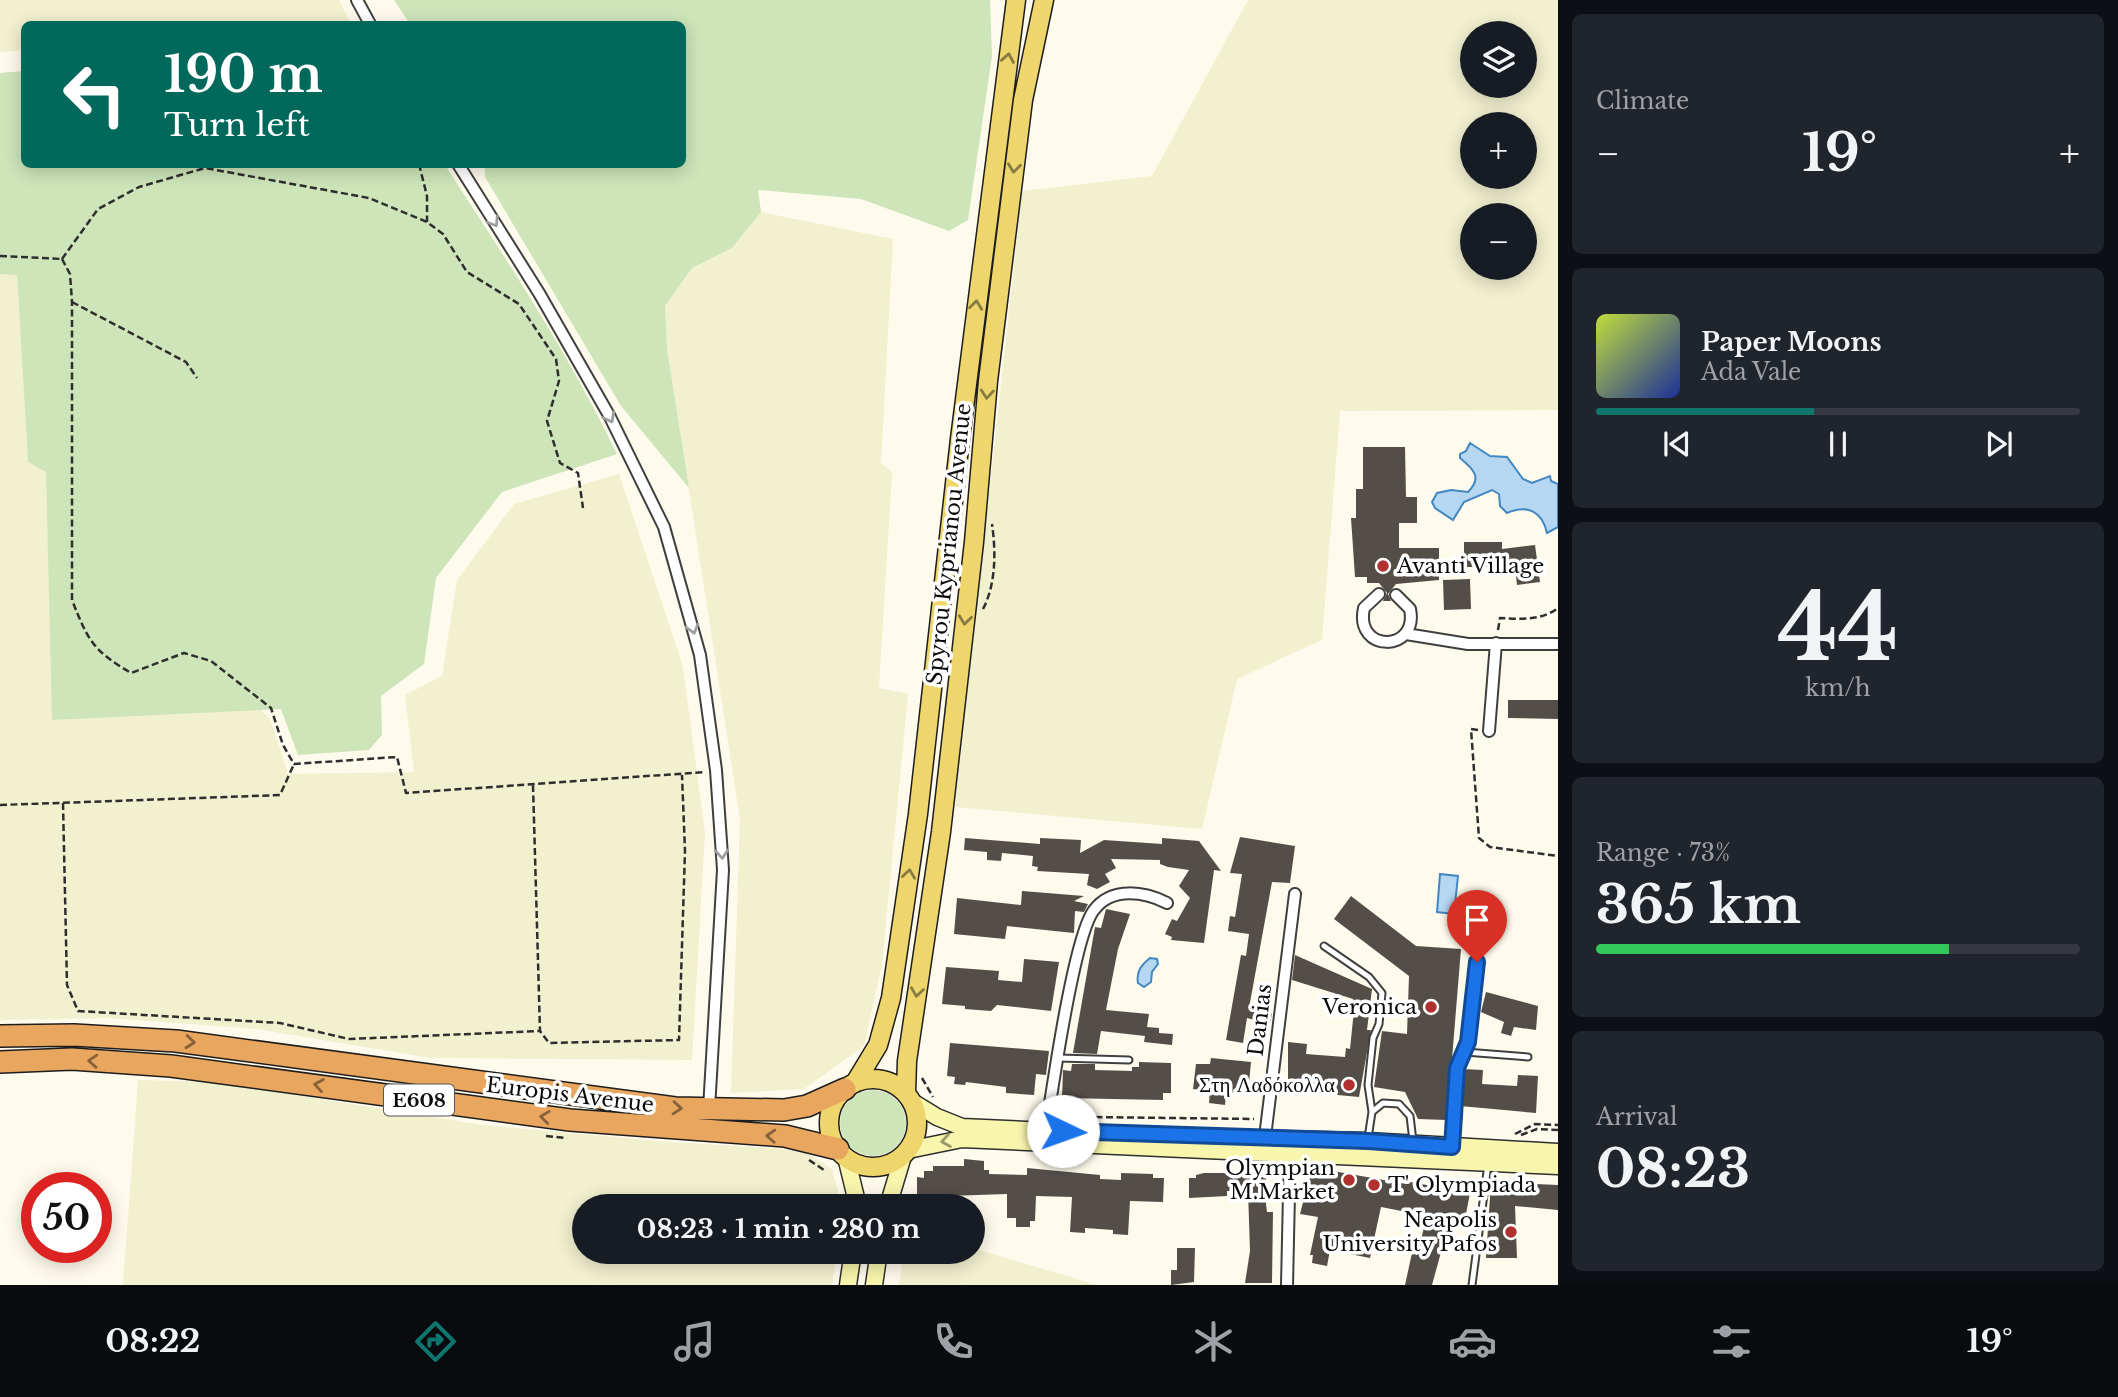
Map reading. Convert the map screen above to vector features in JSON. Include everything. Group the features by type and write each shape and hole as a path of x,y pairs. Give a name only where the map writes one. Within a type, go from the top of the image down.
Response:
{"highway":[{"name":"Europis Avenue","path":"0,1036 74,1035 176,1041 276,1052 566,1095 709,1109 784,1110 807,1106 850,1086"},
{"name":"Europis Avenue","path":"0,1062 72,1059 171,1066 570,1120 785,1136 842,1153"}],"main road":[{"name":"Spyrou Kyprianou Avenue","path":"850,1086 883,1032 893,987 918,814 961,425 1016,0"},
{"name":"Spyrou Kyprianou Avenue","path":"912,1092 974,542 988,381 1023,100 1044,0"},
{"path":"1265,1133 962,1139 906,1153 885,1166 875,1167 854,1163 842,1153 832,1140 830,1118 832,1107 850,1086 882,1080 912,1092 937,1117 962,1127 1265,1133 1290,1145 1558,1166"},
{"path":"892,1194 917,1126 912,1092"},
{"path":"1290,1145 1368,1141 1558,1152"},
{"path":"842,1153 854,1194"},
{"path":"848,1285 851,1264"},
{"path":"874,1285 877,1264"}],"street":[{"path":"357,0 368,21"},
{"path":"461,168 539,293 610,417 664,527 700,655 716,770 723,870 709,1109"},
{"path":"1379,594 1364,608 1366,631 1378,641 1385,642 1393,642 1406,634 1412,618 1410,609 1396,594"},
{"path":"1406,634 1468,644 1558,644"},
{"path":"1489,731 1496,643"},
{"path":"1046,1130 1085,927 1095,908 1128,892 1149,894 1167,904"},
{"name":"Danias","path":"1265,1133 1295,894"},
{"path":"1287,1285 1290,1145"}],"lane":[{"path":"1324,946 1369,976 1382,993 1379,1024 1373,1038 1368,1085 1372,1112 1368,1141"},
{"path":"1452,1147 1457,1068 1465,1052 1477,962"},
{"path":"1465,1052 1528,1057"},
{"path":"1059,1058 1129,1060"},
{"path":"1372,1112 1383,1103 1399,1104 1410,1116 1413,1144"},
{"path":"1472,1285 1488,1161"}],"path":[{"path":"62,260 98,209 139,187 205,168 369,198 427,222 443,234 467,272 519,304 556,359 559,381 547,421 560,463 578,473 583,508"},
{"path":"420,168 427,196 427,222"},
{"path":"0,256 62,260"},
{"path":"62,260 70,274 72,302 72,600 89,642 109,661 131,673 184,653 211,661 271,708 283,744 294,764"},
{"path":"72,302 186,362 197,379"},
{"path":"979,618 990,595 995,546 991,519"},
{"path":"1496,643 1500,618 1530,619 1551,614 1558,608"},
{"path":"1489,731 1471,729 1479,838 1490,847 1558,856"},
{"path":"294,764 397,757 406,793 682,775 716,770"},
{"path":"0,805 280,795 294,764"},
{"path":"533,785 540,1031 549,1043 679,1040 685,851 682,775"},
{"path":"63,803 67,985 78,1012 280,1023 349,1039 540,1031"},
{"path":"912,1092 935,1104 921,1076"},
{"path":"1077,1116 1265,1133"},
{"path":"1077,1122 1265,1133"},
{"path":"1513,1138 1538,1129 1558,1130"}],"green space":[{"path":"0,0 339,0 350,21 21,21 21,50 0,52"},
{"path":"394,0 990,0 992,56 968,220 949,231 861,199 758,190 761,212 732,248 692,268 665,306 667,349 689,488 621,406 485,177 485,168 686,168 686,21 408,21"},
{"path":"1248,0 1558,0 1558,410 1340,411 1322,640 1237,679 1202,829 955,807 1022,191 1152,176"},
{"path":"21,71 21,168 447,168 536,307 578,379 617,454 502,492 436,578 424,664 381,696 382,735 369,750 298,755 281,709 52,720 46,472 28,462 17,275 0,274 0,73"},
{"path":"761,212 893,239 881,463 892,473 879,688 908,694 882,965 864,1046 804,1089 731,1093 740,819 667,349 665,306 692,268 732,248"},
{"path":"0,274 17,274 28,462 46,472 53,720 258,708 270,718 288,774 414,772 405,695 442,676 457,580 514,504 619,474 683,667 705,833 692,1060 430,1058 256,1029 108,1018 0,1020"},
{"path":"138,1080 216,1082 482,1125 658,1141 802,1150 832,1169 839,1194 572,1194 572,1264 835,1264 832,1285 123,1285"},
{"path":"866,1090 880,1090 892,1095 901,1104 906,1123 904,1136 897,1147 880,1156 866,1156 854,1151 845,1142 840,1130 840,1116 845,1104 854,1095"},
{"path":"985,1252 1097,1285 899,1285 902,1264 985,1264"}],"water":[{"path":"1470,443 1490,456 1507,457 1523,479 1532,483 1550,476 1551,481 1558,484 1558,527 1547,533 1545,525 1533,511 1521,509 1507,513 1500,506 1499,494 1492,490 1464,502 1453,520 1435,508 1432,502 1437,493 1451,490 1468,492 1475,482 1469,466 1460,458 1460,454 1466,451"},
{"path":"1440,874 1458,876 1454,914 1437,912"},
{"path":"1150,958 1157,959 1158,964 1152,972 1151,982 1144,987 1138,983 1138,975"}],"building":[{"path":"1363,447 1405,447 1406,497 1417,497 1417,523 1399,523 1399,548 1439,548 1439,580 1396,584 1388,594 1391,601 1383,601 1387,593 1379,583 1367,583 1367,577 1355,577 1351,518 1356,518 1356,489 1363,489"},
{"path":"1464,542 1502,542 1502,549 1535,545 1540,582 1517,585 1515,567 1464,567"},
{"path":"1470,579 1471,609 1444,610 1443,580"},
{"path":"1508,700 1558,700 1558,719 1508,718"},
{"path":"1240,837 1295,846 1290,883 1272,882 1249,1008 1272,1013 1270,1024 1247,1018 1243,1043 1226,1040 1241,955 1246,956 1249,934 1228,931 1230,916 1235,917 1242,874 1230,873"},
{"path":"965,838 1040,844 1040,838 1081,840 1080,853 1104,840 1162,844 1162,838 1199,841 1221,871 1214,870 1204,943 1171,940 1172,937 1165,934 1172,919 1177,921 1190,898 1179,886 1189,870 1168,867 1160,864 1160,860 1111,859 1116,868 1105,874 1110,882 1097,889 1087,885 1089,874 1037,871 1038,867 1032,866 1033,856 1002,853 1001,861 987,860 987,852 964,850"},
{"path":"1022,891 1084,896 1074,901 1088,904 1084,912 1075,911 1074,933 1007,926 1005,939 954,934 957,898 1021,905"},
{"path":"1351,896 1416,946 1461,949 1447,1120 1418,1119 1405,1092 1374,1087 1382,1031 1407,1034 1409,976 1334,919"},
{"path":"1106,909 1130,914 1118,949 1106,1010 1149,1014 1147,1027 1159,1028 1159,1033 1173,1034 1172,1045 1144,1042 1145,1036 1101,1031 1097,1054 1073,1053 1095,927 1101,928"},
{"path":"1295,955 1372,989 1367,1030 1371,1030 1359,1097 1327,1094 1328,1090 1320,1089 1320,1085 1288,1083 1288,1042 1307,1044 1306,1054 1345,1057 1346,1048 1350,1049 1354,1010 1351,1010 1353,999 1292,980"},
{"path":"1024,959 1059,962 1051,1011 997,1005 991,1011 942,1004 946,967 999,971 998,980 1022,982"},
{"path":"1486,992 1538,1006 1536,1030 1514,1027 1511,1036 1501,1033 1504,1022 1481,1012"},
{"path":"950,1043 1049,1051 1046,1075 1036,1074 1034,1095 1006,1093 1006,1087 966,1082 965,1085 954,1084 955,1077 947,1076"},
{"path":"1211,1058 1251,1062 1248,1094 1226,1092 1225,1105 1209,1103 1210,1091 1193,1089 1196,1064 1210,1064"},
{"path":"1139,1062 1171,1063 1171,1093 1163,1093 1163,1100 1062,1098 1063,1070 1071,1071 1072,1064 1095,1064 1095,1070 1132,1071 1132,1067 1139,1067"},
{"path":"1462,1069 1483,1070 1482,1084 1517,1086 1518,1075 1538,1076 1536,1113 1460,1106"},
{"path":"964,1159 984,1161 984,1170 989,1170 989,1174 1027,1175 1027,1168 1100,1175 1100,1179 1121,1180 1121,1173 1153,1174 1153,1178 1164,1178 1163,1202 1130,1201 1128,1235 1113,1234 1113,1230 1085,1228 1085,1233 1070,1232 1072,1197 1036,1196 1035,1221 1030,1221 1030,1227 1016,1227 1016,1218 1007,1218 1007,1194 917,1194 917,1177 924,1178 924,1171 933,1171 933,1166 964,1166"},
{"path":"1315,1171 1333,1171 1389,1181 1389,1178 1470,1193 1465,1219 1451,1216 1432,1285 1405,1285 1412,1253 1417,1255 1427,1216 1381,1207 1370,1258 1330,1250 1327,1266 1312,1263 1313,1255 1310,1255 1318,1217 1300,1214 1309,1179"},
{"path":"1248,1173 1248,1177 1266,1177 1267,1212 1273,1212 1272,1283 1245,1283 1250,1251 1248,1191 1227,1191 1227,1196 1189,1198 1189,1178 1196,1178 1196,1175"},
{"path":"1491,1182 1558,1185 1558,1210 1515,1206 1517,1258 1486,1258"},
{"path":"1177,1248 1195,1248 1194,1282 1171,1285 1171,1270 1177,1270"}],"place":[{"name":"Avanti Village","path":"1383,566"},
{"name":"Veronica","path":"1431,1007"},
{"name":"Στη Λαδόκολλα","path":"1349,1085"},
{"name":"Olympian M.Market","path":"1349,1180"},
{"name":"T' Olympiada","path":"1374,1185"},
{"name":"Neapolis University Pafos","path":"1511,1232"}],"route":[{"path":"1063,1131 1181,1137 1368,1141 1452,1147 1457,1068 1468,1042 1477,962"}]}
